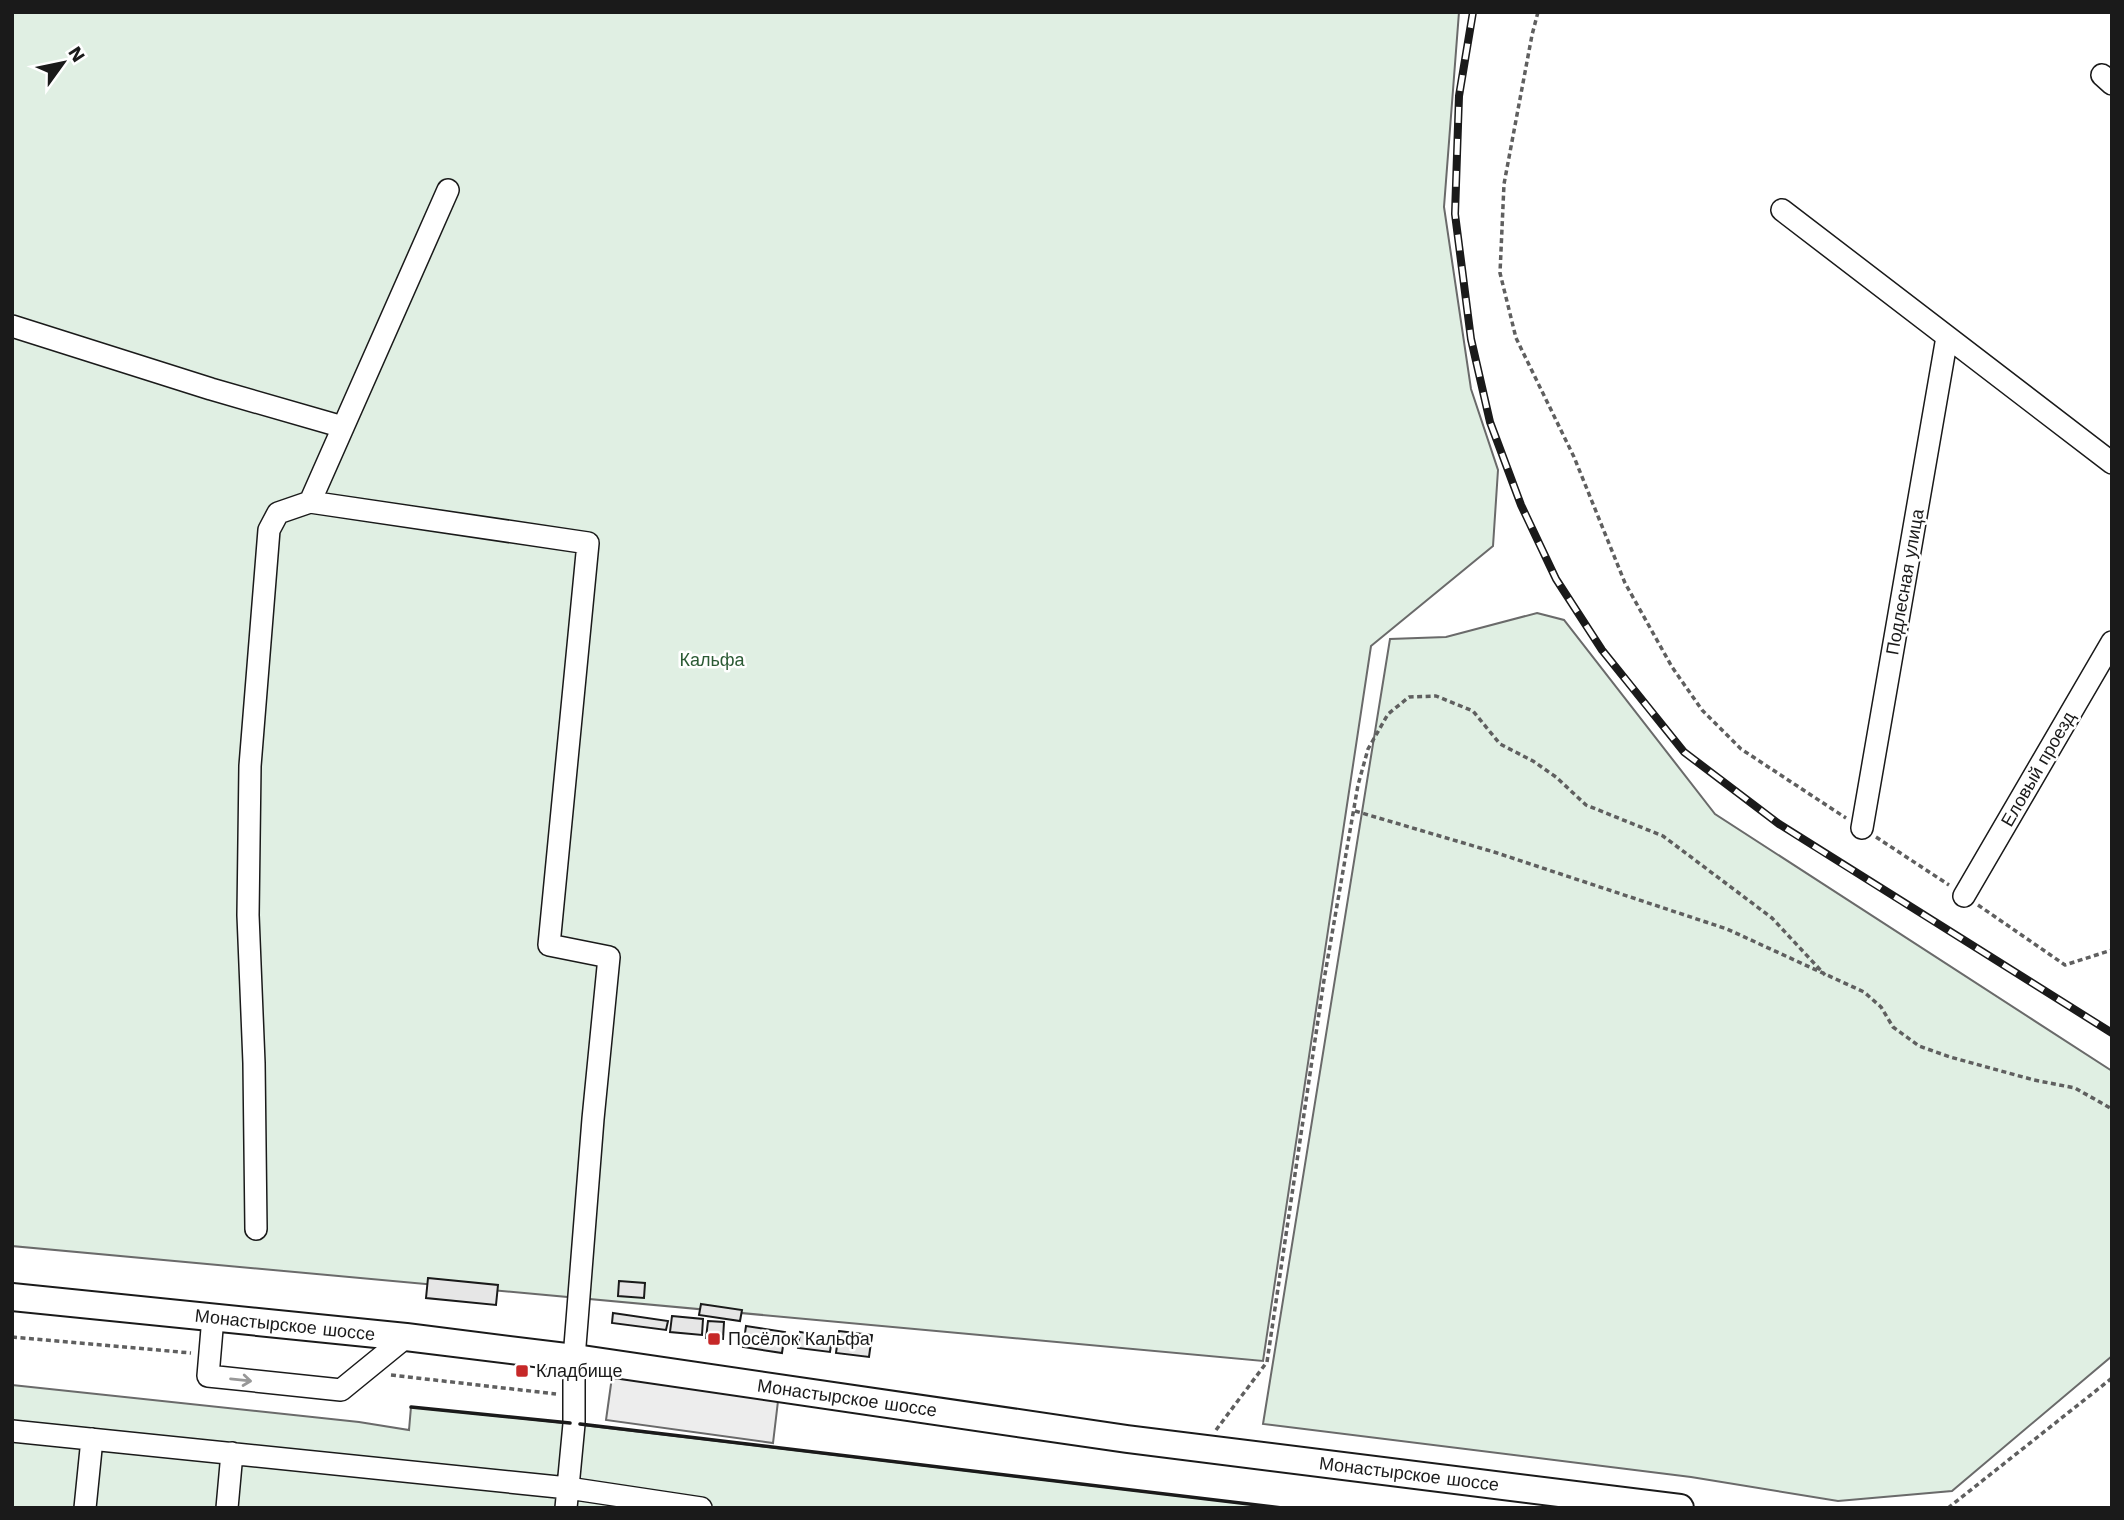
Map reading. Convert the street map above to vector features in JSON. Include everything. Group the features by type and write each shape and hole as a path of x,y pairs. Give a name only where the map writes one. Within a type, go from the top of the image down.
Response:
{"main road":[{"name":"Монастырское шоссе","path":"12,1297 406,1337 574,1358 1202,1449 1680,1508"}],"street":[{"path":"310,502 448,190"},
{"path":"1782,210 2112,463"},
{"path":"12,326 343,427"},
{"name":"Подлесная улица","path":"1862,828 1947,337"},
{"path":"256,1230 254,1063 248,915 250,766 269,530 278,513 310,502 588,543 549,945 609,957 574,1358 574,1424 567,1498"},
{"name":"Еловый проезд","path":"1964,896 2112,642"},
{"path":"213,1317 208,1376 221,1378 341,1390 406,1337"},
{"path":"12,1431 232,1453 567,1498 701,1508"},
{"path":"85,1508 92,1439"},
{"path":"227,1508 232,1453"}],"path":[{"path":"1538,12 1504,184 1500,273 1516,338 1574,457 1625,583 1672,667 1702,710 1741,749 2065,965 2112,950"},
{"path":"1202,1449 1267,1362 1324,980 1367,749 1388,714 1409,697 1436,696 1473,711 1500,744 1533,761 1556,777 1586,804 1663,836 1772,918 1825,975"},
{"path":"1354,810 1494,852 1727,929 1864,992 1881,1007 1893,1027 1919,1046 2022,1077 2075,1088 2112,1109"},
{"path":"12,1338 210,1354"},
{"path":"365,1371 555,1394"},
{"path":"1948,1508 2112,1378"}],"green space":[{"name":"Кальфа","path":"12,12 1459,12 1444,207 1471,389 1498,470 1493,546 1371,646 1263,1361 12,1246"},
{"path":"1537,613 1564,620 1715,814 2112,1071 2112,1356 1952,1491 1838,1501 1691,1477 1263,1424 1390,639 1446,637"},
{"path":"12,1385 359,1422 409,1430 411,1407 1282,1508 12,1508"}],"shaded area":[{"path":"612,1377 778,1401 773,1443 606,1420"}],"building":[{"path":"428,1278 498,1285 496,1305 426,1298"},
{"path":"619,1281 645,1283 644,1298 618,1296"},
{"path":"701,1304 742,1310 740,1321 699,1315"},
{"path":"613,1313 668,1321 666,1330 612,1323"},
{"path":"672,1316 703,1319 702,1335 670,1332"},
{"path":"708,1321 724,1322 723,1339 706,1338"},
{"path":"746,1326 785,1332 782,1353 743,1347"},
{"path":"839,1331 872,1335 869,1357 836,1353"},
{"path":"800,1332 832,1337 830,1352 798,1348"}],"railway":[{"path":"1473,12 1459,96 1455,214 1471,339 1490,422 1521,505 1556,579 1602,650 1684,752 1779,824 2112,1033"}],"wall":[{"path":"411,1407 570,1423"},
{"path":"580,1424 1282,1508"}],"place":[{"name":"Посёлок Кальфа","path":"714,1339"},
{"name":"Кладбище","path":"522,1371"}]}
